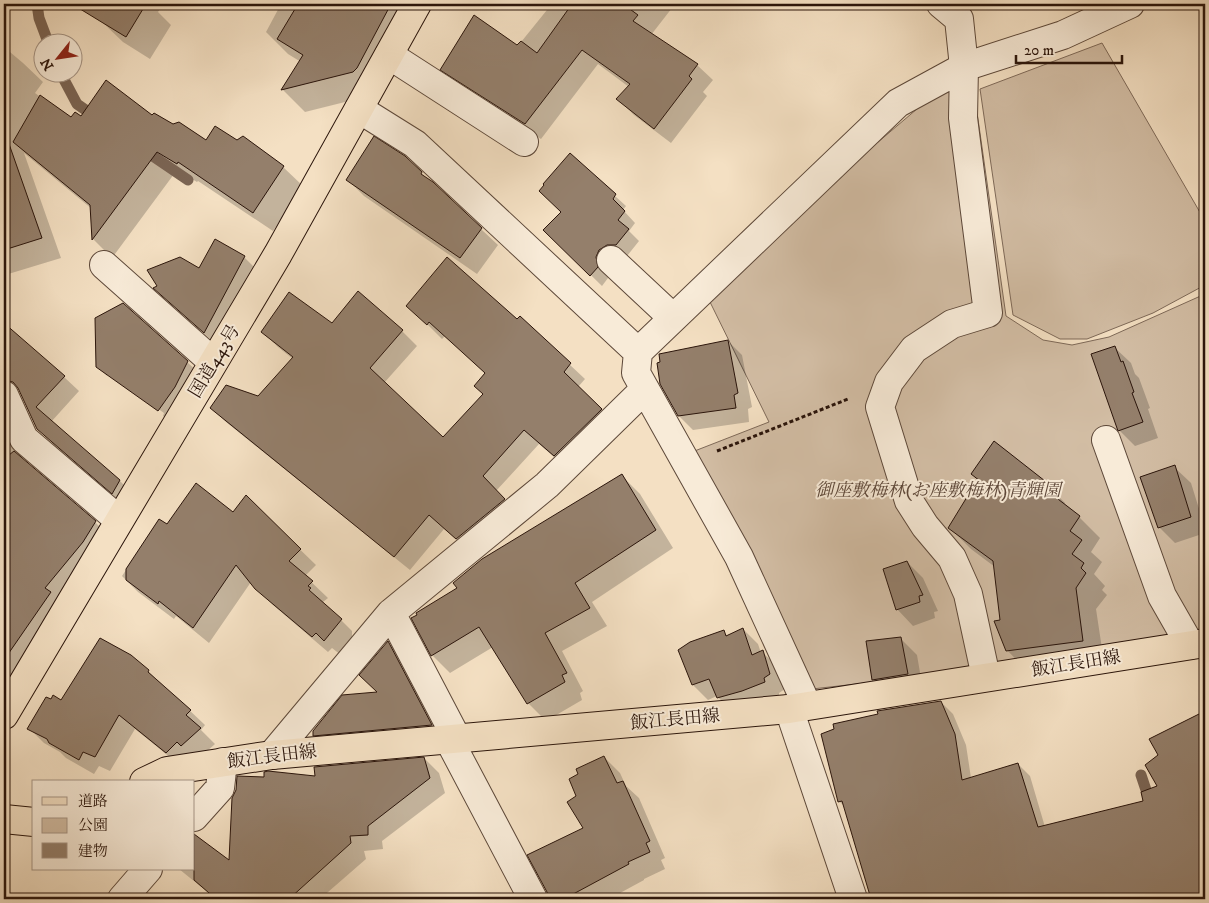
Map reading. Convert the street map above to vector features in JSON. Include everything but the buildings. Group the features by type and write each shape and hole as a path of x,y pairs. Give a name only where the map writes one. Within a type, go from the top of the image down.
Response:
{"main road":[{"name":"国道443号","path":"4,715 278,254 417,4"},
{"name":"飯江長田線","path":"148,780 167,771 272,755 798,707 1198,644"},
{"path":"4,819 32,822"}],"street":[{"path":"940,4 959,19 964,67 963,118 988,313 952,324 914,349 890,382 880,407 909,501 925,526 952,558 968,594 986,677"},
{"path":"853,899 798,707 740,557 636,373 638,352 898,104 964,67 1063,35 1130,4"},
{"path":"389,55 524,142"},
{"path":"359,109 415,144 638,352"},
{"path":"611,260 673,318"},
{"path":"104,265 213,362"},
{"path":"272,755 391,613 547,485 645,389"},
{"path":"5,405 24,439 119,520"},
{"path":"1106,440 1162,596 1198,644"},
{"path":"391,613 533,899"},
{"path":"195,816 220,788 223,762"},
{"path":"122,899 147,870"}],"path":[{"path":"686,463 890,382"}],"green space":[{"path":"1102,43 1205,221 1205,285 1153,313 1087,339 1060,339 1013,315 980,89"},
{"name":"御座敷梅林(お座敷梅林)青輝園","path":"974,91 1006,316 1043,340 1072,345 1109,337 1205,294 1205,632 874,682 812,689 692,452 769,422 710,302 864,154 924,103 945,92"}],"waterway":[{"path":"37,4 39,18 44,32"},
{"path":"65,82 77,104 97,118"},
{"path":"141,148 188,180"},
{"path":"1141,775 1151,805"}]}
